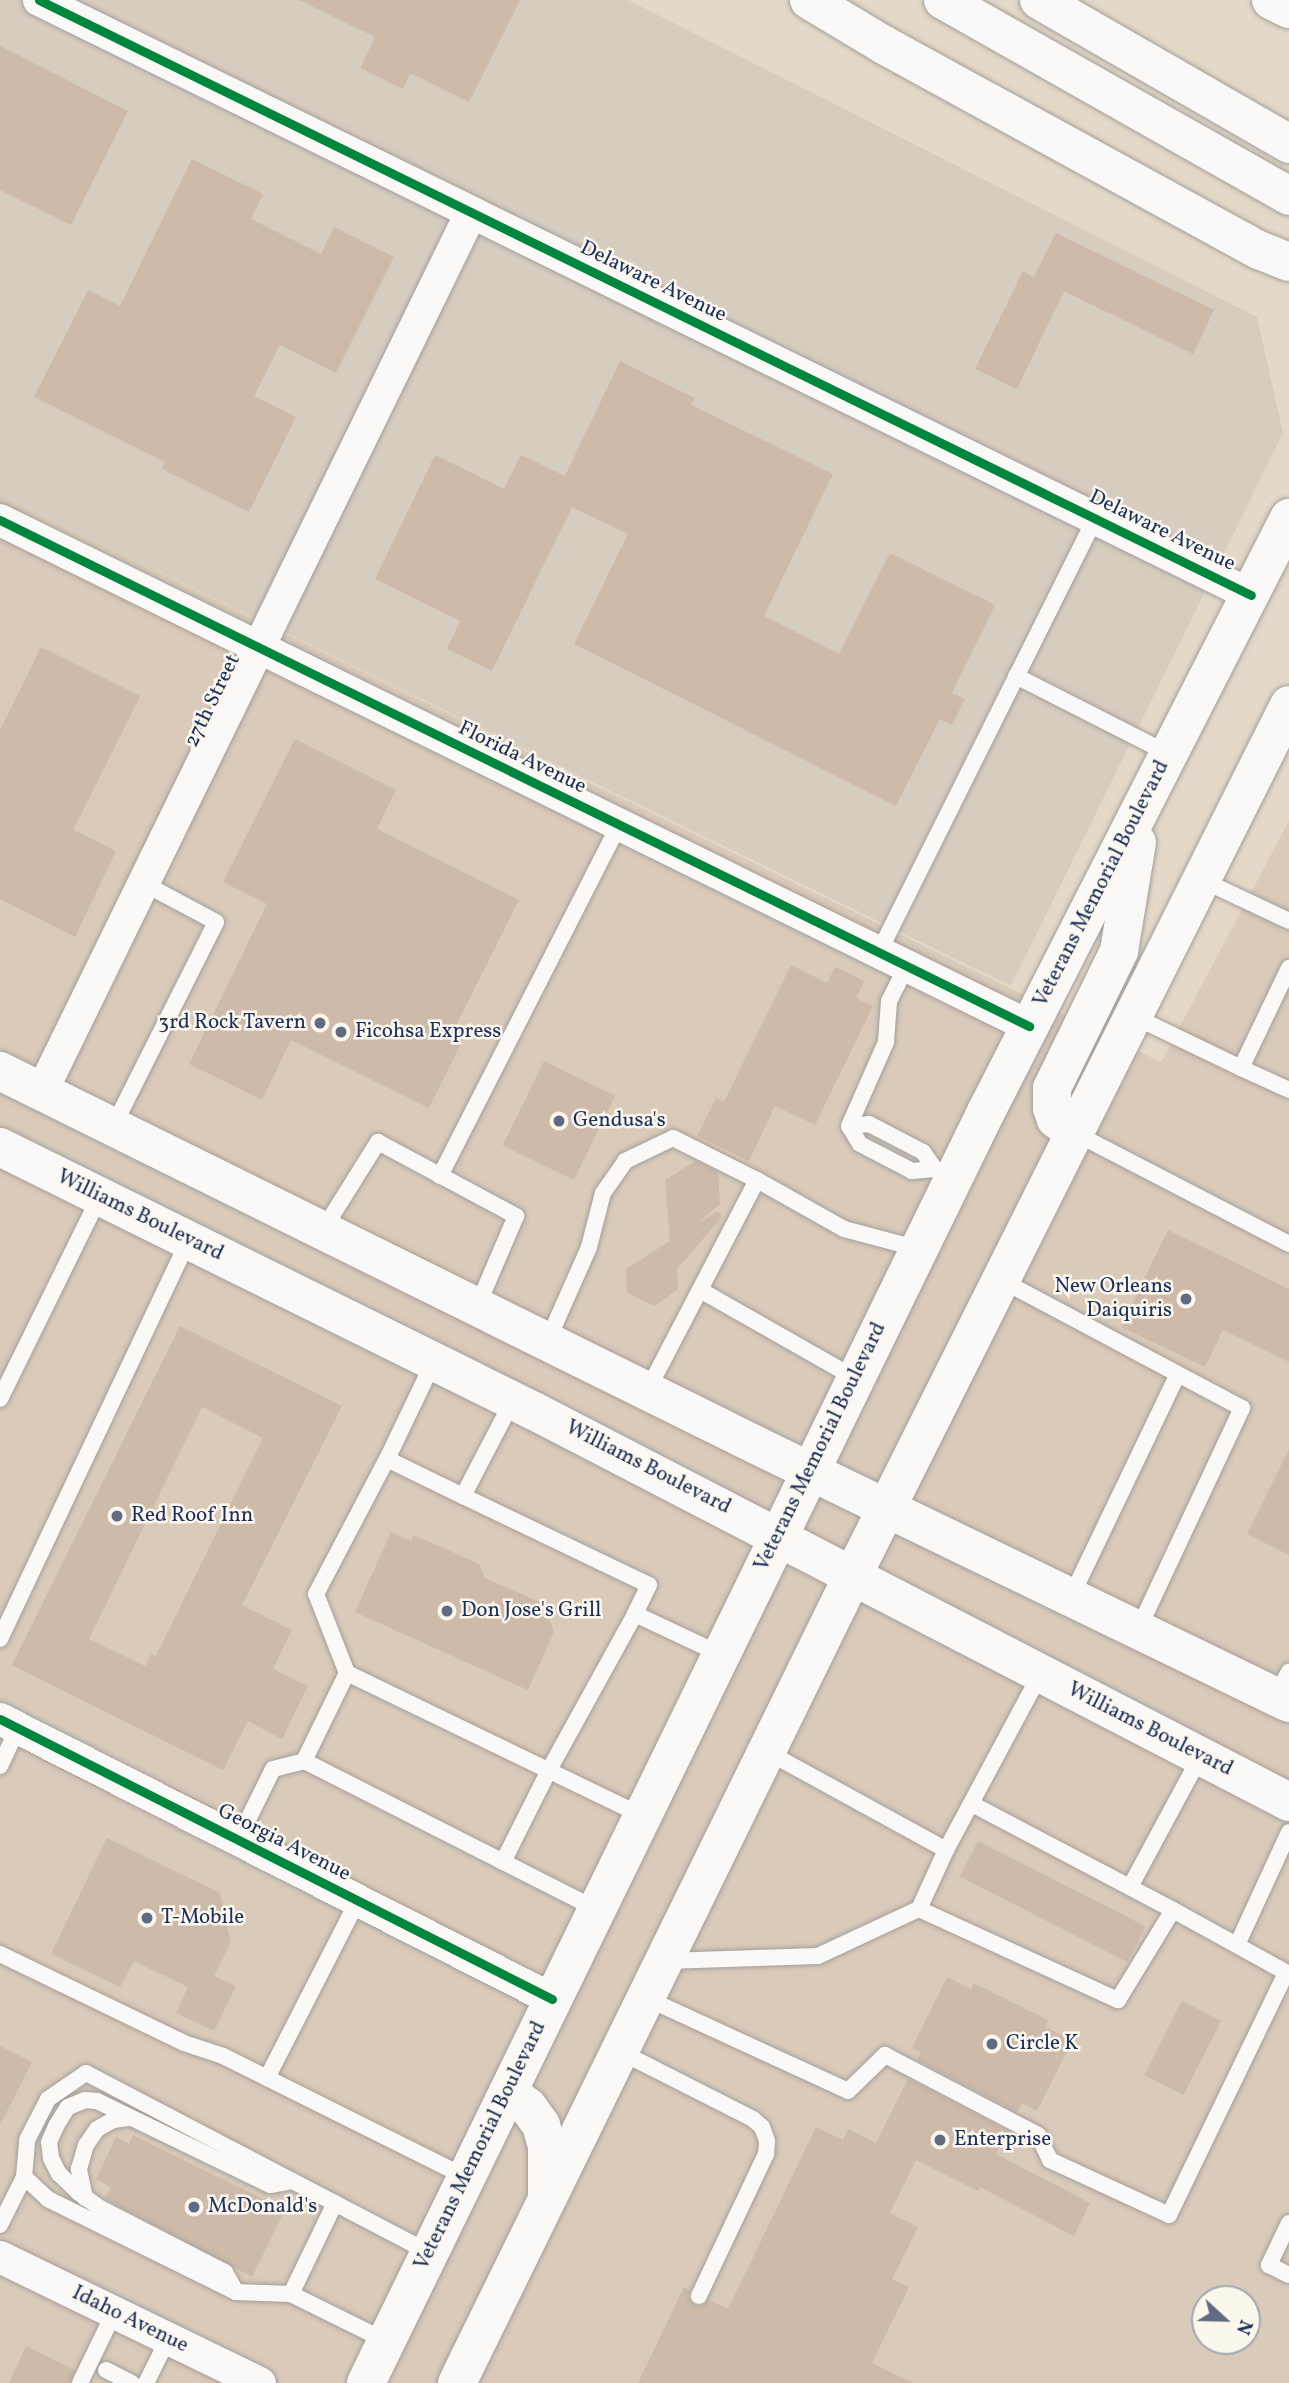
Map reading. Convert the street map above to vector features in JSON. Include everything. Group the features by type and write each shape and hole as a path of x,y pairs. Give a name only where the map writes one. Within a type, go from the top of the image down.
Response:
{"main road":[{"path":"809,0 884,45 1274,256 1289,291"},
{"path":"943,0 1289,196"},
{"path":"1039,0 1289,144"},
{"path":"1271,0 1289,9"},
{"name":"Veterans Memorial Boulevard","path":"366,2383 919,1249 945,1173 1029,1026 1289,518"},
{"path":"457,2383 853,1574 1289,705"},
{"path":"1074,1133 1056,1119 1052,1108 1052,1088 1119,951 1143,805"},
{"path":"0,1071 547,1342 1139,1630 1284,1691"},
{"name":"Williams Boulevard","path":"4,1158 100,1196 513,1400 1289,1802"},
{"path":"508,2092 528,2107 541,2125 547,2146 547,2198"}],"street":[{"name":"Delaware Avenue","path":"39,0 1251,594"},
{"name":"27th Street","path":"42,1091 471,213"},
{"name":"Florida Avenue","path":"0,520 1029,1026"},
{"name":"Georgia Avenue","path":"9,1724 552,1999"},
{"name":"Idaho Avenue","path":"0,2257 260,2383"}],"lane":[{"path":"879,952 1095,518"},
{"path":"1016,676 1169,754"},
{"path":"440,1176 619,825"},
{"path":"1202,880 1289,921"},
{"path":"113,1127 216,922 143,883"},
{"path":"907,966 890,1001 886,1042 849,1126 869,1124 923,1152 945,1173"},
{"path":"1241,1068 1289,968"},
{"path":"1133,1016 1289,1090"},
{"path":"1074,1133 1289,1244"},
{"path":"547,1342 589,1247 603,1194 625,1161 673,1138 844,1228 919,1249"},
{"path":"323,1230 378,1142 516,1216 477,1307"},
{"path":"647,1391 757,1180"},
{"path":"0,1399 100,1196"},
{"path":"0,1639 189,1240"},
{"path":"1001,1280 1242,1408 1139,1630"},
{"path":"700,1290 855,1378"},
{"path":"434,1361 387,1459 316,1594 347,1673 641,1815"},
{"path":"1071,1597 1178,1374"},
{"path":"463,1496 513,1400"},
{"path":"387,1459 649,1585 503,1861"},
{"path":"635,1614 720,1654"},
{"path":"304,1760 347,1673"},
{"path":"663,1961 818,1956 919,1909 946,1850 1041,1674"},
{"path":"0,1766 9,1724"},
{"path":"766,1751 946,1850"},
{"path":"1130,1887 1200,1757"},
{"path":"238,1840 273,1769 304,1760 596,1909"},
{"path":"646,1998 848,2091 885,2055 1038,2135 1050,2160 1169,2215 1288,1973 972,1804"},
{"path":"1237,1945 1289,1832"},
{"path":"267,2078 358,1900"},
{"path":"919,1909 1118,2000 1174,1910"},
{"path":"0,1954 184,2043 223,2056 466,2177"},
{"path":"619,2051 753,2119 762,2127 768,2141 763,2161 699,2296"},
{"path":"0,2225 24,2177 27,2140 48,2099 86,2073 429,2252"},
{"path":"236,2292 225,2272 85,2198 59,2174 51,2158 49,2142 56,2126 68,2107 85,2100 97,2101 270,2185 293,2181"},
{"path":"85,2198 79,2169 86,2145 97,2129 113,2120 130,2118"},
{"path":"24,2177 48,2199 236,2292 291,2294 386,2341"},
{"path":"291,2294 335,2203"},
{"path":"1289,2223 1269,2265 1289,2275"},
{"path":"80,2383 114,2312"},
{"path":"146,2383 168,2339"},
{"path":"106,2370 132,2383"}],"shaded area":[{"path":"0,0 628,0 1257,317 1283,433 1011,986 0,494"},
{"path":"0,494 1161,1062 1289,821 1289,2383 0,2383"}],"building":[{"path":"299,0 520,0 469,102 410,73 403,89 360,68 375,37"},
{"path":"0,46 128,111 71,225 0,190"},
{"path":"192,159 263,194 251,219 321,254 334,227 394,257 336,373 280,345 254,396 296,417 249,512 162,469 165,462 34,397 88,290 120,306"},
{"path":"1056,233 1214,310 1193,354 1064,291 1017,389 975,369 1023,271 1034,277"},
{"path":"620,361 695,398 691,405 833,474 764,616 839,654 890,553 995,605 952,693 965,699 952,725 940,719 896,806 574,644 628,534 572,507 492,671 447,649 460,621 375,579 435,455 504,489 521,455 565,476"},
{"path":"41,647 140,696 73,830 116,851 75,937 0,899 0,730"},
{"path":"295,739 396,790 377,829 519,900 454,1029 466,1034 429,1108 291,1040 262,1100 189,1064 267,904 223,882"},
{"path":"791,965 827,983 835,967 864,981 856,998 873,1006 815,1125 775,1106 749,1161 697,1136 716,1098 724,1102"},
{"name":"Gendusa's","path":"544,1061 615,1096 574,1180 503,1145"},
{"path":"696,1161 718,1172 720,1204 697,1224 718,1211 722,1217 677,1269 678,1289 655,1306 627,1293 626,1269 670,1241 665,1180"},
{"name":"New Orleans Daiquiris","path":"1168,1230 1289,1289 1289,1362 1223,1330 1205,1367 1121,1327"},
{"name":"Red Roof Inn","path":"180,1326 342,1406 242,1605 292,1630 273,1669 308,1686 282,1739 248,1721 223,1770 12,1665","holes":["202,1407 263,1438 156,1656 151,1654 145,1666 89,1639"]},
{"path":"1289,1449 1289,1555 1247,1534"},
{"name":"Don Jose's Grill","path":"391,1532 411,1541 414,1535 479,1564 485,1578 544,1604 554,1632 528,1690 355,1612"},
{"name":"T-Mobile","path":"107,1838 220,1893 231,1942 214,1976 236,1986 214,2031 176,2013 188,1987 134,1961 120,1987 51,1954"},
{"path":"978,1841 1146,1926 1127,1962 960,1877"},
{"name":"Circle K","path":"947,1977 971,1989 974,1983 1048,2020 1045,2027 1072,2041 1037,2111 1022,2103 1017,2112 917,2060 921,2052 912,2048"},
{"path":"1182,2001 1221,2021 1184,2095 1144,2075"},
{"path":"0,2046 32,2062 0,2125"},
{"path":"908,2079 1008,2131 996,2154 1090,2203 1074,2236 980,2187 978,2191 916,2160 890,2213 918,2227 892,2279 909,2287 872,2363 913,2383 638,2383 684,2287 690,2291 689,2298 694,2305 701,2306 709,2300 728,2309 816,2127 843,2140 848,2129 876,2143"},
{"name":"McDonald's","path":"133,2135 285,2210 252,2277 105,2199 111,2187 96,2179 116,2137 129,2144"},
{"path":"26,2346 75,2370 70,2383 9,2383"}],"cycle path":[{"path":"39,0 1251,595"},
{"path":"0,520 1029,1026"},
{"path":"0,1719 552,1999"}],"place":[{"name":"3rd Rock Tavern","path":"320,1023"},
{"name":"Ficohsa Express","path":"341,1032"},
{"name":"Gendusa's","path":"559,1121"},
{"name":"New Orleans Daiquiris","path":"1186,1299"},
{"name":"Red Roof Inn","path":"117,1516"},
{"name":"Don Jose's Grill","path":"447,1611"},
{"name":"T-Mobile","path":"147,1918"},
{"name":"Circle K","path":"992,2044"},
{"name":"Enterprise","path":"940,2140"},
{"name":"McDonald's","path":"194,2207"}]}
